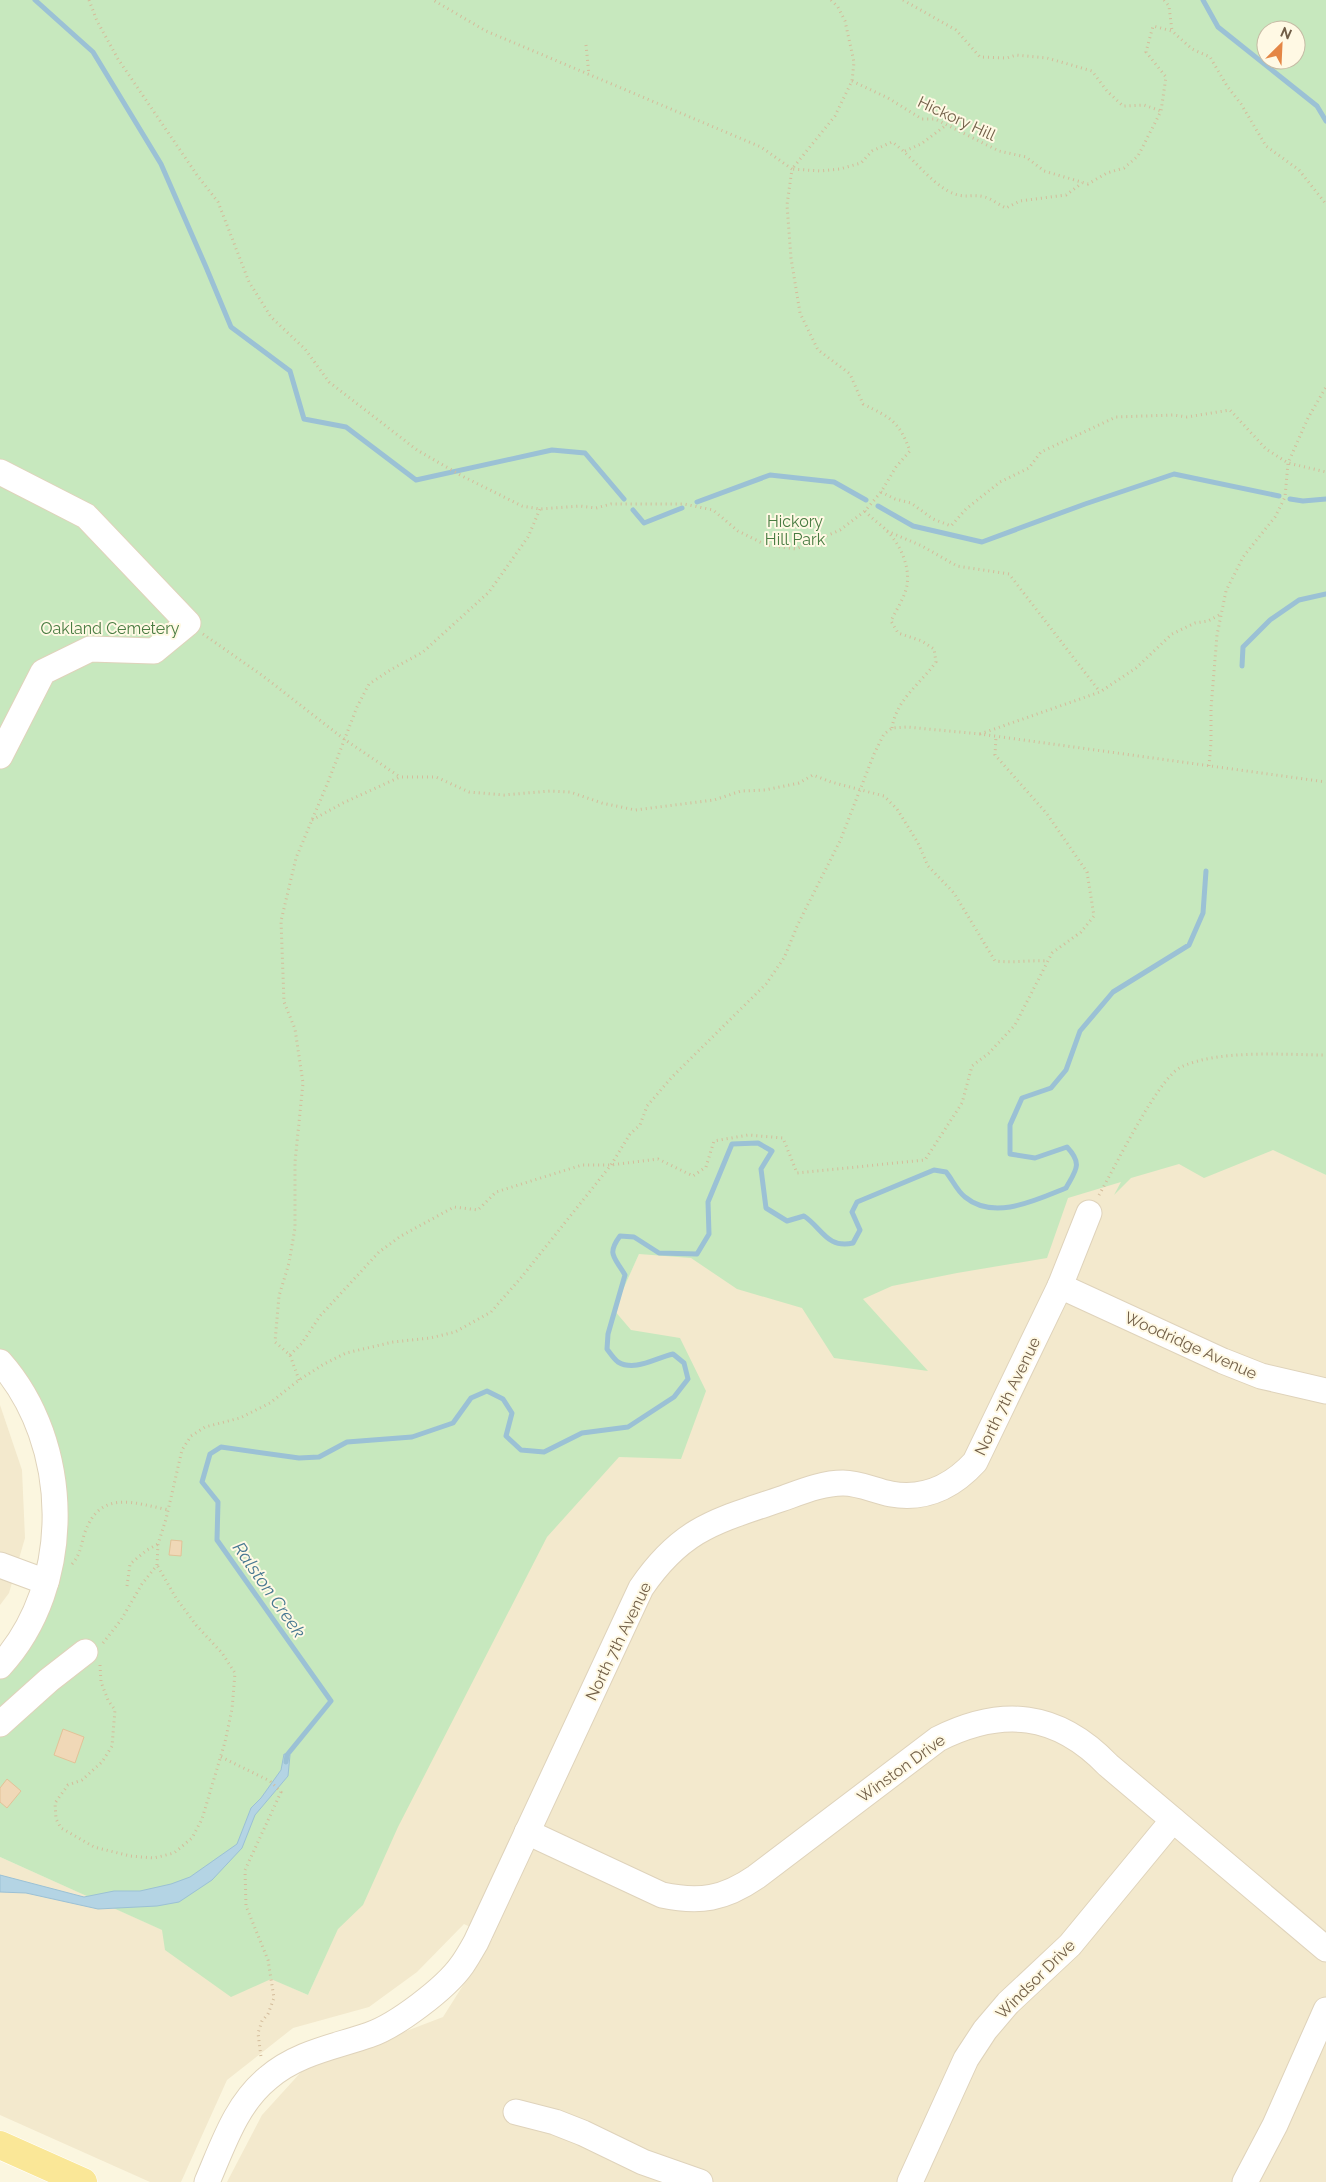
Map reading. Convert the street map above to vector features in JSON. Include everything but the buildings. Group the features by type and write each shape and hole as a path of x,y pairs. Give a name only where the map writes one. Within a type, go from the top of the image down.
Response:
{"main road":[{"path":"0,2145 83,2182"}],"street":[{"path":"0,472 86,516 188,623 154,651 90,649 43,672 0,756"},
{"name":"North 7th Avenue","path":"207,2182 237,2116 250,2096 274,2074 288,2064 310,2053 372,2035 399,2020 447,1982 462,1965 476,1942 641,1588 657,1566 675,1547 712,1523 822,1485 857,1484 890,1494 908,1495 928,1493 946,1486 963,1475 981,1452 1060,1286 1089,1213"},
{"name":"Woodridge Avenue","path":"1060,1286 1223,1361 1261,1376 1326,1391"},
{"path":"0,1362 24,1396 38,1425 49,1455 56,1519 53,1551 37,1606 22,1634 0,1666"},
{"path":"0,1565 47,1576"},
{"path":"0,1724 49,1680 94,1653"},
{"name":"Winston Drive","path":"527,1832 662,1895 682,1899 702,1899 721,1896 739,1888 756,1876 938,1739 962,1727 988,1720 1010,1719 1037,1722 1058,1728 1078,1739 1326,1949"},
{"name":"Windsor Drive","path":"910,2182 966,2060 985,2030 1008,2003 1070,1945 1173,1820"},
{"path":"1245,2182 1275,2125 1326,2010"},
{"path":"516,2112 555,2122 583,2132 643,2162 700,2182"}],"path":[{"path":"89,0 97,21 118,59 197,175 218,202 249,282 271,317 305,349 329,382 417,450 462,476 522,506 540,509 580,506 596,508 611,504 684,504 713,510 738,531 766,545 796,549 840,530 865,511 882,492 896,467 910,451 903,433 890,417 863,404 850,374 818,350 800,313 791,258 787,204 792,169 835,116 852,80 854,62 845,20 838,7 830,0"},
{"path":"433,0 486,30 761,147 792,169 840,170 862,162 872,151 892,142 946,190 961,197 985,197 1006,208 1020,202 1066,195 1082,183 1088,184 1107,173 1124,168 1138,156 1161,112 1166,78 1146,52 1153,26 1172,31 1192,49 1210,57 1266,146 1299,170 1326,204"},
{"path":"903,0 956,30 980,57 1007,58 1016,55 1047,58 1092,71 1107,92 1123,106 1144,105 1161,112"},
{"path":"1164,0 1169,6 1172,31"},
{"path":"586,45 589,75"},
{"name":"Hickory Hill","path":"852,80 888,98 922,119 935,119 945,126 999,151 1026,157 1044,170 1082,183"},
{"path":"904,151 920,144 945,126"},
{"path":"1209,766 1211,708 1220,615 1226,591 1243,557 1275,517 1285,496 1288,463 1308,418 1326,387"},
{"path":"882,492 895,499 911,503 933,519 951,526 982,495 1000,482 1029,468 1042,452 1116,417 1173,415 1187,417 1230,410 1266,449 1288,463 1326,472"},
{"path":"299,1380 290,1355 275,1342 276,1318 295,1228 294,1162 303,1083 296,1029 284,1002 281,921 296,858 357,706 369,684 423,652 489,592 528,537 540,509"},
{"path":"865,511 875,523 887,531 922,546 957,566 1009,574 1100,692"},
{"path":"887,531 902,553 907,568 907,587 891,621 898,633 922,641 934,649 936,662 902,702 893,718 892,728"},
{"path":"980,734 1100,692 1136,668 1172,634 1195,623 1208,621 1220,615"},
{"path":"188,623 263,676 344,739 400,777"},
{"path":"157,1565 142,1584 120,1620 94,1653 108,1700 115,1710 112,1746 102,1762 82,1780 68,1785 55,1803 56,1819 61,1828 94,1847 114,1853 154,1858 174,1853 192,1838 202,1819 221,1757 232,1709 235,1673 222,1653 196,1626 176,1598 157,1565 158,1544 169,1510 182,1450 191,1436 205,1427 240,1418 270,1403 299,1380 324,1364 346,1354 393,1342 430,1338 455,1332 490,1312 520,1279 611,1165 630,1134 640,1124 648,1106 672,1077 766,984 784,958 798,924 840,841 884,734 892,728 907,727 980,734 1326,782"},
{"path":"290,1355 302,1343 320,1316 379,1252 401,1236 454,1207 478,1210 496,1192 582,1165 611,1165 658,1159 693,1176 706,1167 714,1141 748,1135 783,1138 796,1173 925,1160 962,1103 972,1066 989,1053 1015,1025 1052,953 1081,932 1094,916 1087,872 1046,814 995,755 996,736"},
{"path":"312,820 400,777 436,777 469,792 504,795 550,791 570,792 602,803 635,810 714,800 741,791 765,790 799,783 814,775 884,796 898,809 918,843 928,866 954,893 995,961 1011,963 1025,961 1047,962"},
{"path":"1089,1213 1151,1102 1166,1081 1180,1067 1224,1056 1326,1055"},
{"path":"47,1576 73,1564 80,1554 88,1525 97,1512 110,1503 131,1502 169,1510"},
{"path":"127,1586 130,1564 146,1550 158,1544"},
{"path":"221,1757 270,1781 281,1792 245,1870 246,1906 268,1960 272,1980 274,1998 258,2033 261,2057 274,2074"}],"shaded area":[{"path":"1254,1140 1326,1175 1326,2182 227,2182 262,2115 302,2071 443,2017 493,1938 464,1924 417,1972 369,2007 293,2028 227,2080 181,2182 150,2182 0,2115 0,1857 308,1995 654,1220"},
{"path":"0,1405 22,1470 25,1538 9,1593 0,1605"}],"green space":[{"name":"Hickory Hill Park","path":"0,0 1326,0 1326,1175 1273,1150 1204,1178 1179,1164 1131,1178 1114,1195 1121,1182 1068,1198 1047,1258 892,1286 863,1299 928,1371 834,1358 802,1308 737,1289 691,1258 639,1254 614,1310 631,1330 680,1338 706,1391 681,1459 619,1457 547,1537 398,1827 363,1905 338,1929 308,1995 271,1979 231,1997 165,1950 162,1930 0,1857 0,1669 57,1585 65,1551 56,1519 49,1455 0,1365"}],"water":[{"path":"284,1754 290,1755 288,1776 255,1815 242,1848 212,1880 179,1902 157,1906 98,1909 26,1893 0,1892 0,1875 84,1897 114,1891 140,1891 171,1884 190,1877 237,1844 251,1808 261,1798 281,1770"}],"waterway":[{"path":"35,0 93,52 161,164 231,327 290,371 304,419 346,427 416,480 552,450 585,453 624,499"},
{"path":"1203,0 1218,27 1317,106 1326,121"},
{"path":"878,506 913,526 982,542 1174,474 1279,496"},
{"path":"697,502 770,475 834,482 866,500"},
{"path":"1290,499 1303,501 1326,499"},
{"path":"633,510 644,523 682,508"},
{"name":"Ralston Creek","path":"1242,666 1243,647 1270,620 1299,600 1326,594"},
{"name":"Ralston Creek","path":"286,1762 287,1755 331,1701 217,1540 218,1502 202,1482 210,1454 221,1447 299,1458 319,1457 347,1442 412,1437 453,1423 471,1398 487,1391 503,1399 512,1413 506,1436 521,1450 544,1452 582,1433 628,1427 674,1397 688,1379 684,1363 673,1354 631,1366 618,1362 607,1349 608,1334 625,1275 615,1260 613,1248 620,1236 634,1237 659,1253 697,1254 709,1234 708,1202 732,1144 758,1143 772,1151 761,1169 766,1208 787,1221 804,1216 831,1240 844,1244 853,1243 860,1230 852,1212 857,1202 934,1170 946,1172 965,1197 976,1204 989,1207 1015,1206 1066,1188 1076,1167 1075,1158 1067,1147 1035,1158 1010,1154 1010,1125 1022,1098 1051,1088 1066,1070 1080,1031 1113,992 1189,945 1203,913 1206,871"}],"park label":[{"name":"Oakland Cemetery","path":"110,628"}]}
